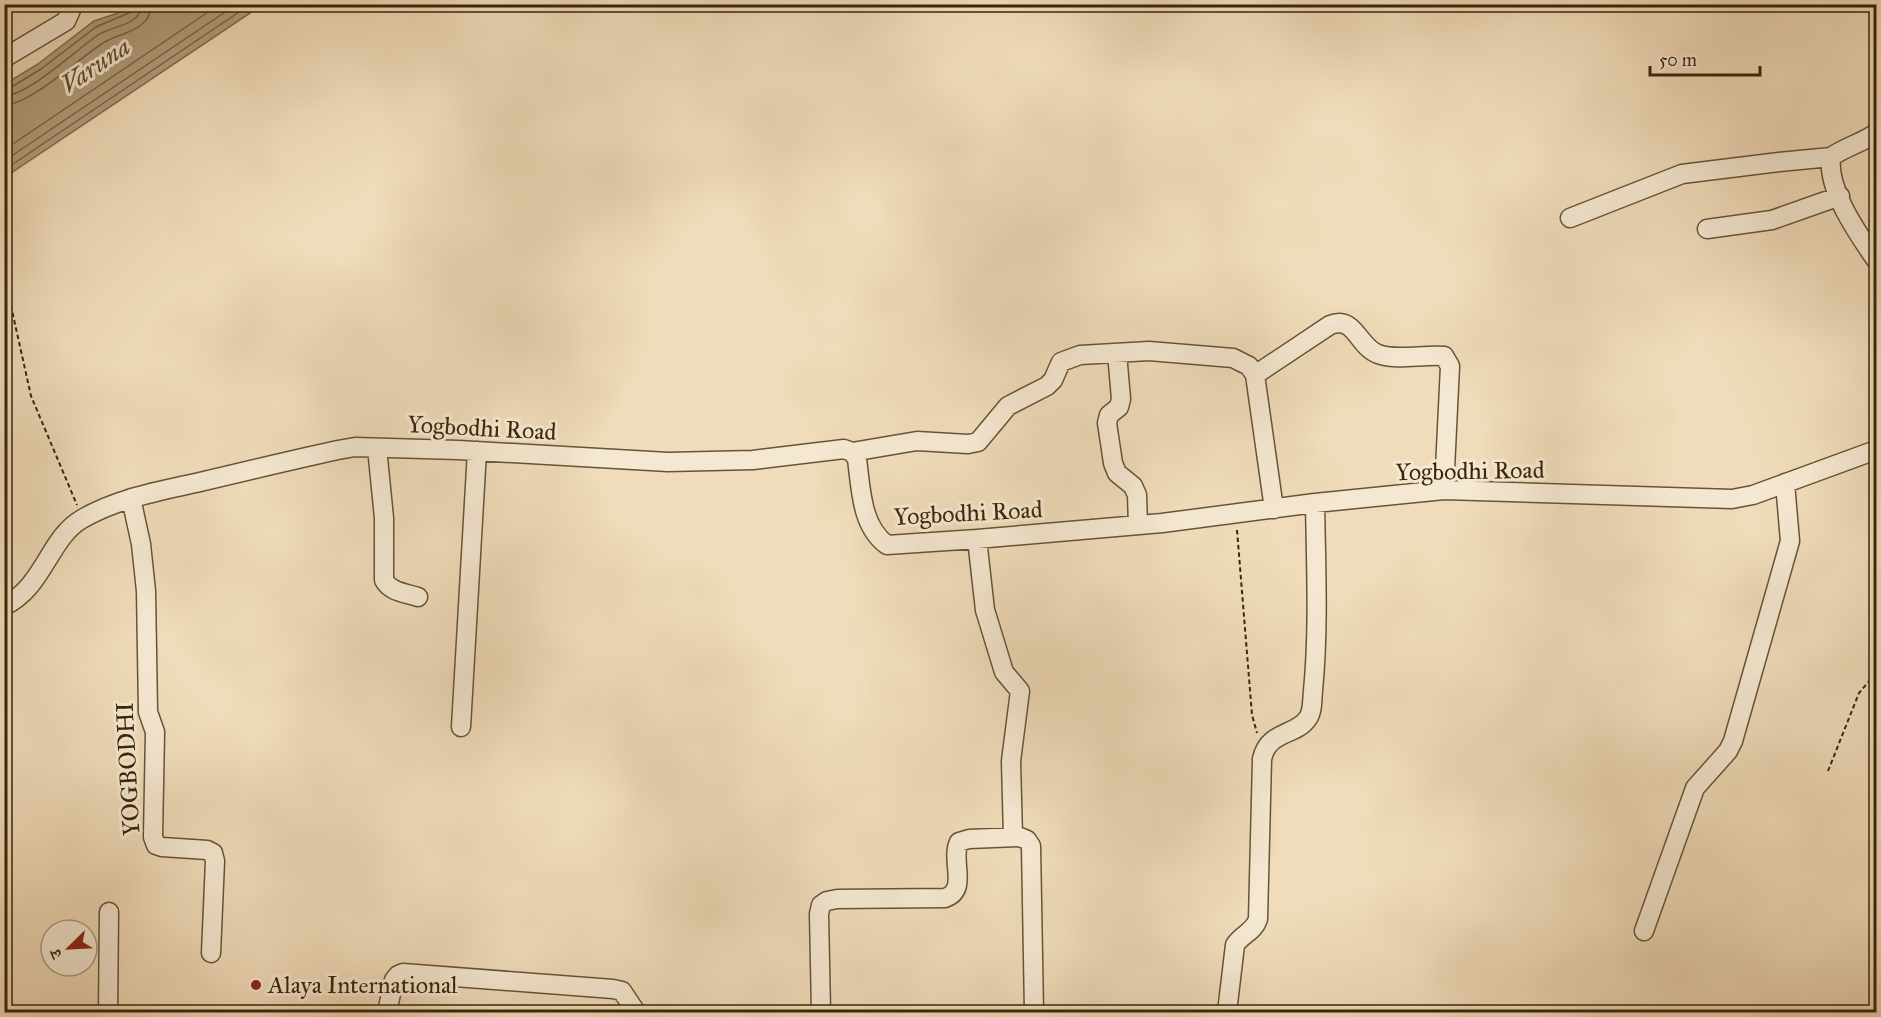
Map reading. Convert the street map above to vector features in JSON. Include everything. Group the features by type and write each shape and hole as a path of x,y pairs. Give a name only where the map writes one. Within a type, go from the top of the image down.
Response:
{"street":[{"path":"4,58 66,21 71,4"},
{"path":"1570,218 1682,174 1831,157 1876,133"},
{"path":"1831,157 1830,168 1852,225 1876,260"},
{"path":"1707,229 1772,220 1840,196"},
{"path":"1255,375 1338,322 1346,324 1375,353 1384,356 1444,356 1450,366 1444,490"},
{"path":"852,452 917,441 968,444 978,442 1008,406 1047,386 1061,362 1080,355 1149,351 1233,358 1249,366 1255,375 1274,509"},
{"path":"1117,353 1121,399 1119,407 1109,415 1107,423 1113,463 1117,473 1133,486 1137,495 1138,525"},
{"name":"Yogbodhi Road","path":"4,606 20,596 32,584 70,527 82,519 131,498 355,447 477,451 668,462 753,460 844,449 852,452 856,459 866,517 878,538 887,545 1138,525 1444,490 1732,499 1753,495 1876,450"},
{"path":"377,448 384,518 384,580 393,590 418,597"},
{"path":"461,727 477,451"},
{"path":"1644,931 1695,788 1728,751 1733,741 1790,541 1785,483"},
{"name":"YOGBODHI","path":"131,498 141,544 146,591 148,712 155,732 153,837 156,845 162,847 207,850 213,853 215,861 211,953"},
{"path":"1227,1012 1235,945 1251,931 1258,919 1264,750 1269,743 1308,719 1311,712 1317,597 1315,503"},
{"path":"977,539 985,610 1004,672 1020,691 1011,761 1012,837"},
{"path":"821,1012 819,914 821,905 837,899 953,896 958,887 956,850 959,842 969,839 1012,837 1027,840 1031,846 1034,1012"},
{"path":"108,1012 109,912"},
{"path":"387,1012 394,980 403,973 613,989 622,991 636,1012"}],"path":[{"path":"4,293 9,297 31,396 82,519"},
{"path":"1235,514 1252,715 1264,750"},
{"path":"1828,771 1859,693 1876,673"}],"water":[{"name":"Varuna","path":"133,4 262,5 5,177 5,84 38,64 94,21 118,13"}],"place":[{"name":"Alaya International","path":"256,985"}]}
